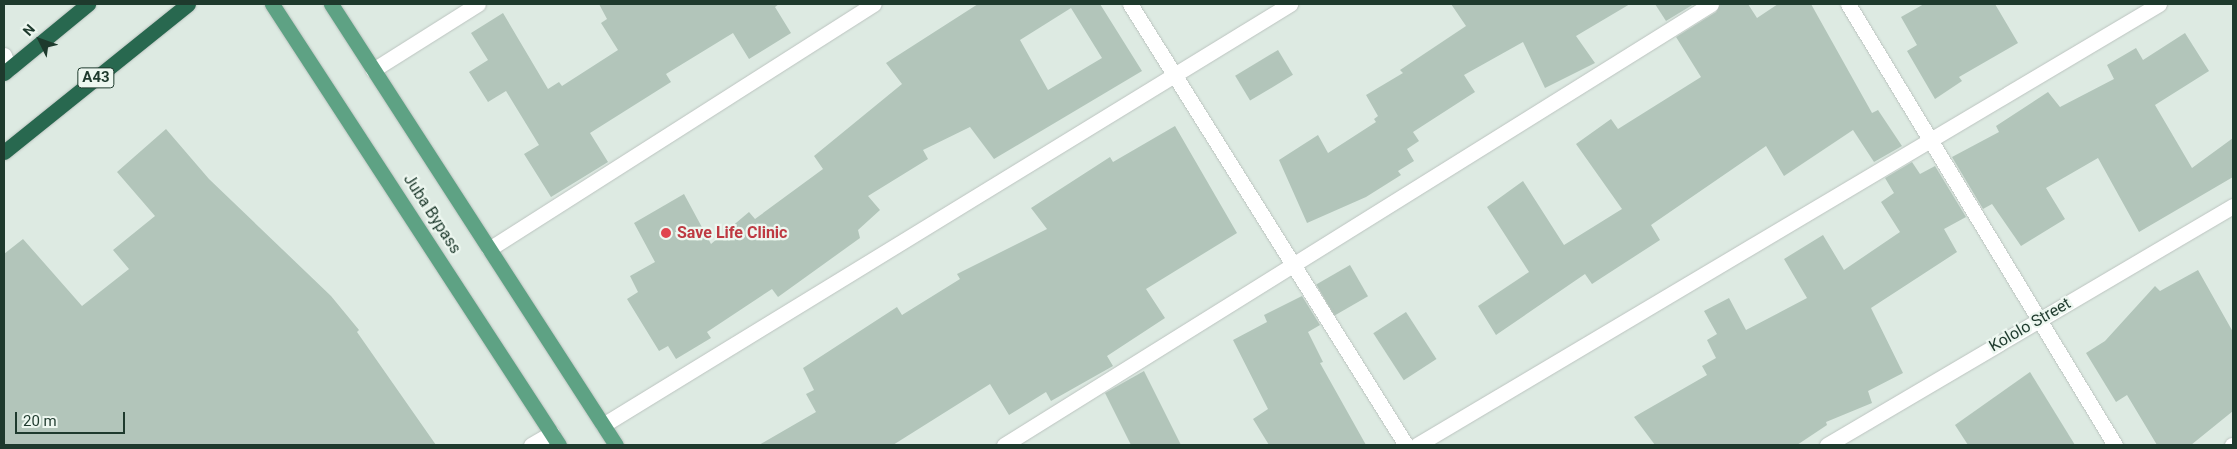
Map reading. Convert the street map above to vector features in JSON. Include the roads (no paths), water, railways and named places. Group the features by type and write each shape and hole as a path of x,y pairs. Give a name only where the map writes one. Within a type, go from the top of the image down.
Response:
{"highway":[{"path":"5,66 88,4"},
{"name":"A43","path":"4,152 188,4"}],"main road":[{"name":"Juba Bypass","path":"272,4 555,439"},
{"name":"Juba Bypass","path":"331,4 616,445"}],"street":[{"path":"373,70 478,4"},
{"path":"489,249 874,4"},
{"path":"1130,4 1406,445"},
{"path":"603,425 1290,4"},
{"path":"1004,445 1712,4"},
{"path":"1848,4 1930,143 2115,445"},
{"path":"1418,445 1930,143 2159,4"},
{"name":"Kololo Street","path":"1827,445 2233,206"},
{"path":"531,445 555,439"}],"place":[{"name":"Save Life Clinic","path":"666,233"}]}
